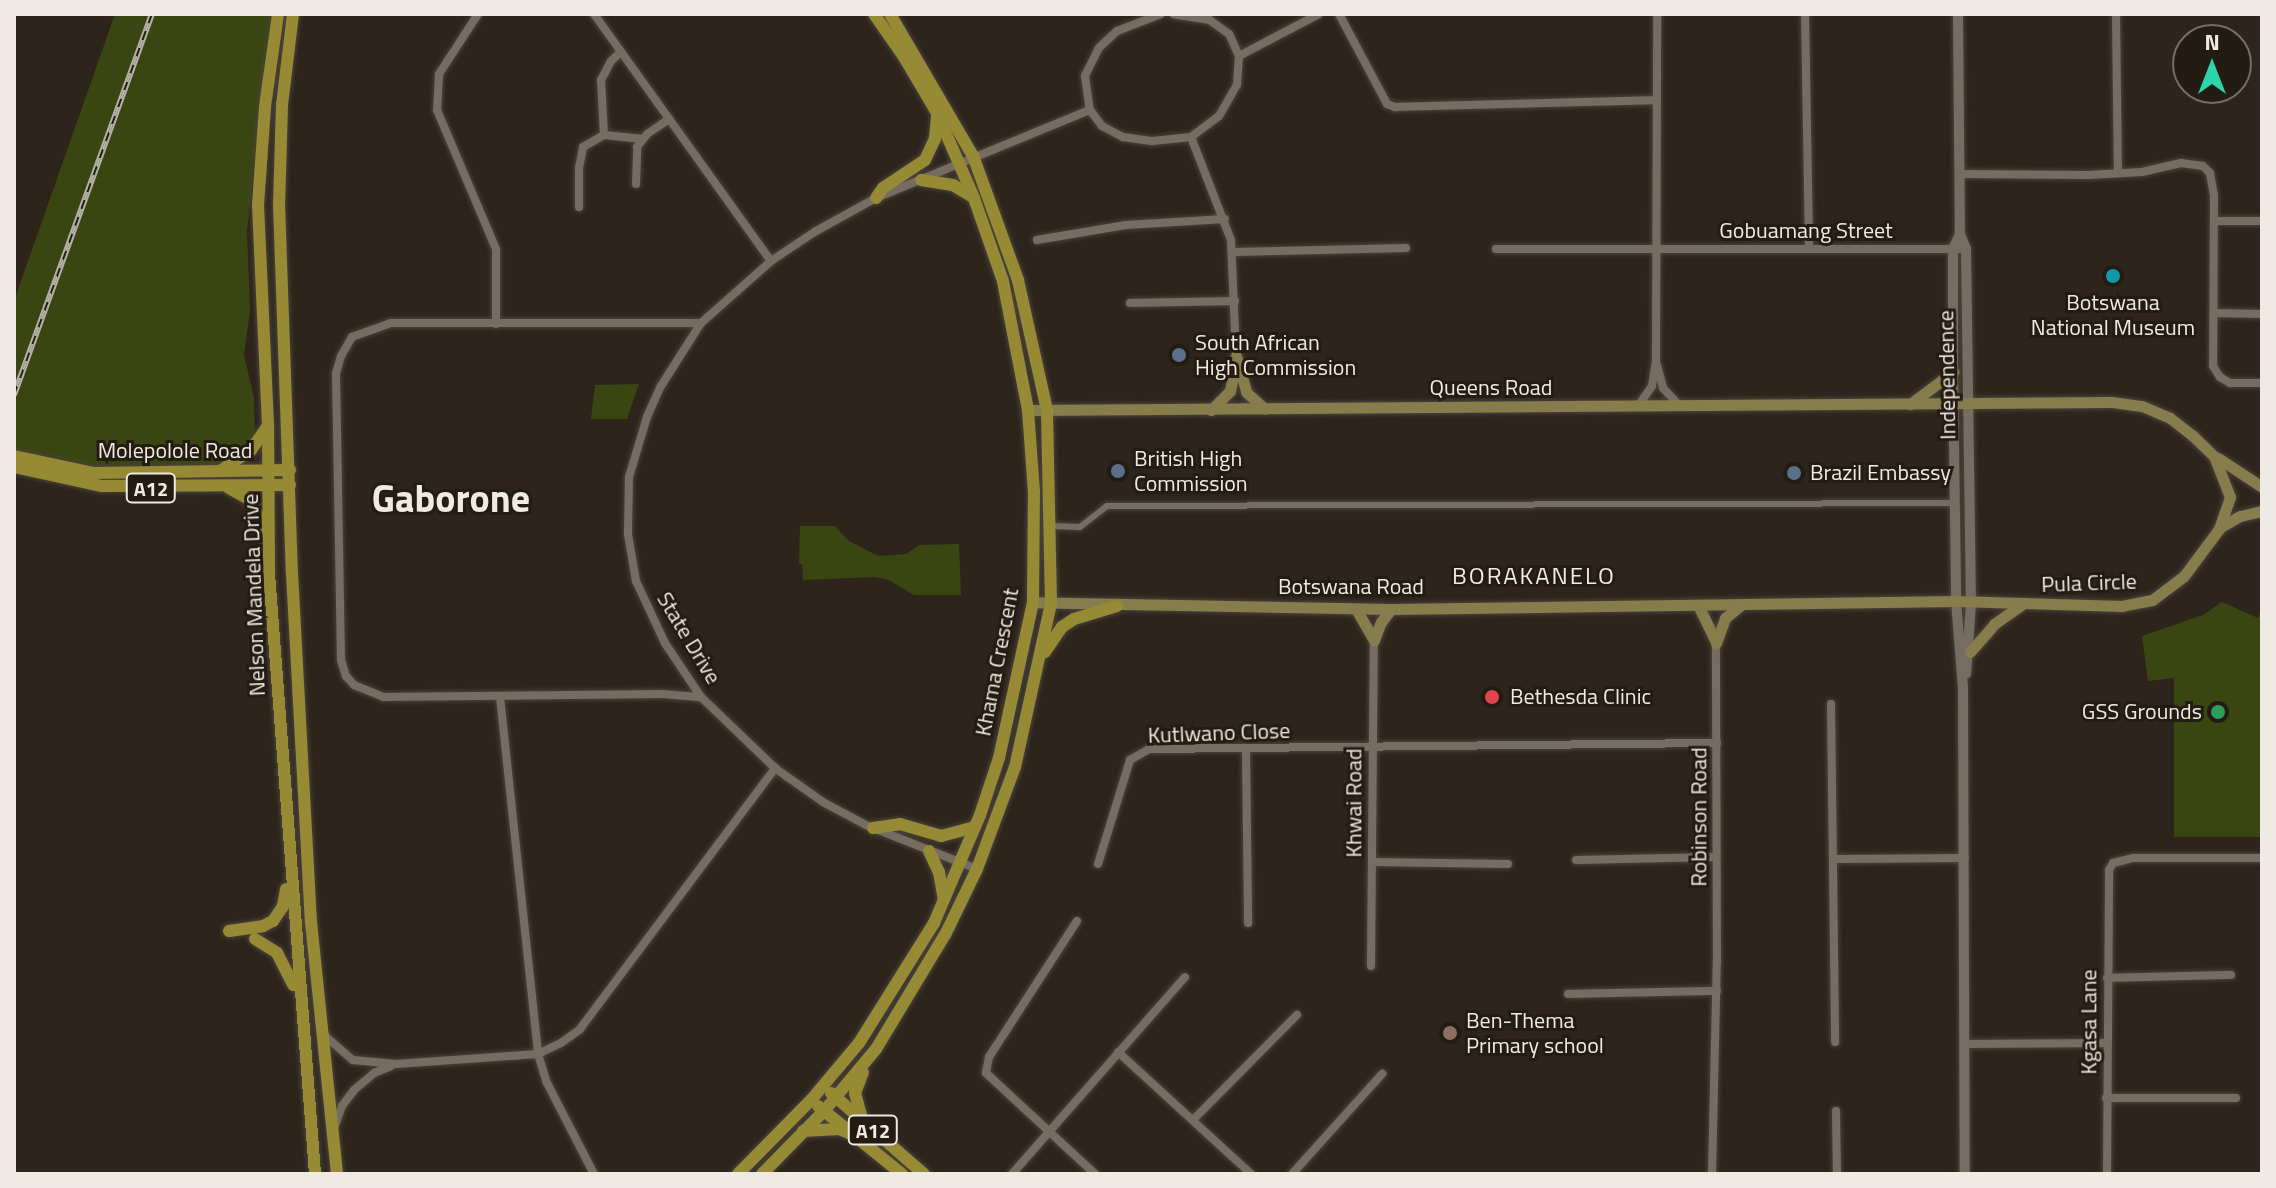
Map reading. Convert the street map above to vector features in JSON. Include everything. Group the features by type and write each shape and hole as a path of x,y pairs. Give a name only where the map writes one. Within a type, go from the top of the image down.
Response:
{"main road":[{"name":"Nelson Mandela Drive","path":"278,14 265,107 258,205 268,425 268,536 299,1007 315,1174"},
{"name":"Nelson Mandela Drive","path":"293,14 282,105 279,204 310,906 337,1174"},
{"name":"Khama Crescent","path":"738,1174 811,1100 859,1043 934,923 975,827 999,758 1033,602 1034,492 1028,410 1003,281 974,198 937,113 874,14"},
{"name":"Khama Crescent","path":"762,1174 824,1111 876,1049 938,946 977,869 1015,767 1051,603 1047,410 1018,280 973,156 890,14"},
{"path":"876,198 883,188 925,160 935,139 937,113"},
{"path":"921,180 953,185 974,198"},
{"path":"1236,356 1246,392 1265,409"},
{"path":"1211,410 1230,391 1236,356"},
{"path":"1909,404 1953,372"},
{"name":"Pula Circle","path":"1956,601 2122,606 2152,600 2184,576 2219,529 2230,497 2214,456 2170,418 2142,406 2112,402 1961,405"},
{"name":"Queens Road","path":"1028,410 1961,405"},
{"path":"218,472 251,450 268,425"},
{"name":"Molepolole Road","path":"14,456 56,472 137,489 290,485"},
{"path":"2214,456 2262,487"},
{"name":"Molepolole Road","path":"14,467 141,475 290,470"},
{"path":"223,486 240,491 249,499 268,536"},
{"path":"2219,529 2240,516 2262,511"},
{"name":"Botswana Road","path":"1033,602 1391,609 1956,601"},
{"path":"1970,652 1994,624 2022,604"},
{"path":"1698,605 1716,643"},
{"path":"1716,643 1725,618 1741,605"},
{"path":"1041,658 1062,627 1074,619 1117,606"},
{"path":"1356,609 1374,640"},
{"path":"1374,640 1381,622 1391,609"},
{"path":"873,828 900,824 941,836 975,827"},
{"path":"929,851 939,872 944,899"},
{"path":"229,931 263,926 273,921 283,906 289,864"},
{"path":"255,939 269,945 283,961 299,1007"},
{"path":"862,1120 856,1101 856,1085 876,1049"},
{"name":"A12","path":"823,1085 924,1174"},
{"name":"A12","path":"811,1100 902,1174"},
{"path":"803,1131 839,1129 861,1138"}],"street":[{"path":"478,14 439,74 437,110 496,249 496,324"},
{"path":"594,14 771,261"},
{"path":"1161,14 1139,17 1117,31 1099,48 1085,76 1090,110 1102,126 1123,137 1153,141 1191,137 1219,116 1237,85 1239,56 1229,34 1210,20 1173,14"},
{"path":"1239,56 1319,14"},
{"path":"1339,14 1387,104 1395,107 1657,100"},
{"path":"1637,406 1652,386 1656,361 1657,14"},
{"path":"1805,14 1809,249"},
{"path":"1958,14 1960,234"},
{"path":"2116,14 2118,173"},
{"path":"604,135 605,95 601,80 611,61 621,52"},
{"name":"State Drive","path":"977,869 873,828 823,802 775,768 701,697 648,610 630,554 627,510 629,477 647,417 661,386 701,323 771,261 816,231 876,198 1090,110"},
{"path":"636,184 637,147 669,119"},
{"path":"579,207 579,168 583,147 604,135 643,139"},
{"path":"1191,137 1225,219 1233,252 1236,356"},
{"path":"1959,174 2118,173 2142,172 2181,163 2203,166 2210,173 2214,221 2213,366 2220,377 2230,383 2262,383"},
{"path":"1037,240 1138,223 1225,219"},
{"path":"2214,221 2262,221"},
{"name":"Independence","path":"1960,234 1953,249 1953,372 1961,405 1971,603 1970,652 1963,688"},
{"name":"Independence","path":"1960,234 1966,249 1954,503 1956,601 1963,688"},
{"path":"1233,252 1406,248"},
{"name":"Gobuamang Street","path":"1496,249 1966,249"},
{"path":"1130,303 1235,301"},
{"path":"2214,313 2262,314"},
{"path":"701,323 391,323 373,326 352,337 341,356 336,388 341,660 346,676 354,685 383,697 663,694 701,697"},
{"path":"1656,361 1663,388 1680,406"},
{"path":"1051,526 1080,527 1107,506 1954,503"},
{"name":"Khwai Road","path":"1371,966 1374,640"},
{"name":"Robinson Road","path":"1712,1174 1717,991 1716,643"},
{"path":"1963,688 1965,1174"},
{"path":"500,697 538,1054 547,1083 594,1174"},
{"path":"1831,704 1835,1042"},
{"name":"Kutlwano Close","path":"1098,864 1126,771 1136,753 1149,749 1717,743"},
{"path":"1246,750 1248,923"},
{"path":"323,1034 353,1060 396,1064 538,1054 580,1029 775,768"},
{"path":"1576,860 1716,857"},
{"path":"1833,859 1965,858"},
{"name":"Kgasa Lane","path":"2107,1174 2109,870 2113,863 2133,858 2262,858"},
{"path":"1372,862 1508,864"},
{"path":"1077,921 986,1065 989,1079 1095,1174"},
{"path":"2107,978 2231,975"},
{"path":"1012,1174 1185,977"},
{"path":"1568,994 1717,991"},
{"path":"1193,1120 1297,1015"},
{"path":"1965,1044 2106,1043"},
{"path":"1118,1052 1251,1174"},
{"path":"332,1133 342,1106 354,1090 374,1073 396,1064"},
{"path":"1292,1174 1382,1074"},
{"path":"2106,1098 2236,1098"},
{"path":"1836,1111 1837,1174"}],"green space":[{"path":"115,14 271,14 247,231 250,310 244,355 254,398 255,438 249,447 223,465 101,471 14,451 14,301"},
{"path":"639,384 627,419 591,419 595,385"},
{"path":"800,526 835,526 849,541 878,556 906,554 919,545 959,544 961,595 914,595 889,580 875,577 803,580 802,564 799,564"},
{"name":"GSS Grounds","path":"2222,602 2258,618 2262,606 2262,837 2174,837 2174,678 2148,681 2142,636 2203,615"}],"railway":[{"path":"14,395 152,14"}],"place":[{"name":"Botswana National Museum","path":"2113,276"},
{"name":"South African High Commission","path":"1179,355"},
{"name":"British High Commission","path":"1118,471"},
{"name":"Brazil Embassy","path":"1794,473"},
{"name":"Bethesda Clinic","path":"1492,697"},
{"name":"GSS Grounds","path":"2218,712"},
{"name":"Ben-Thema Primary school","path":"1450,1033"}],"district":[{"name":"Gaborone","path":"451,499"},
{"name":"BORAKANELO","path":"1534,576"}]}
